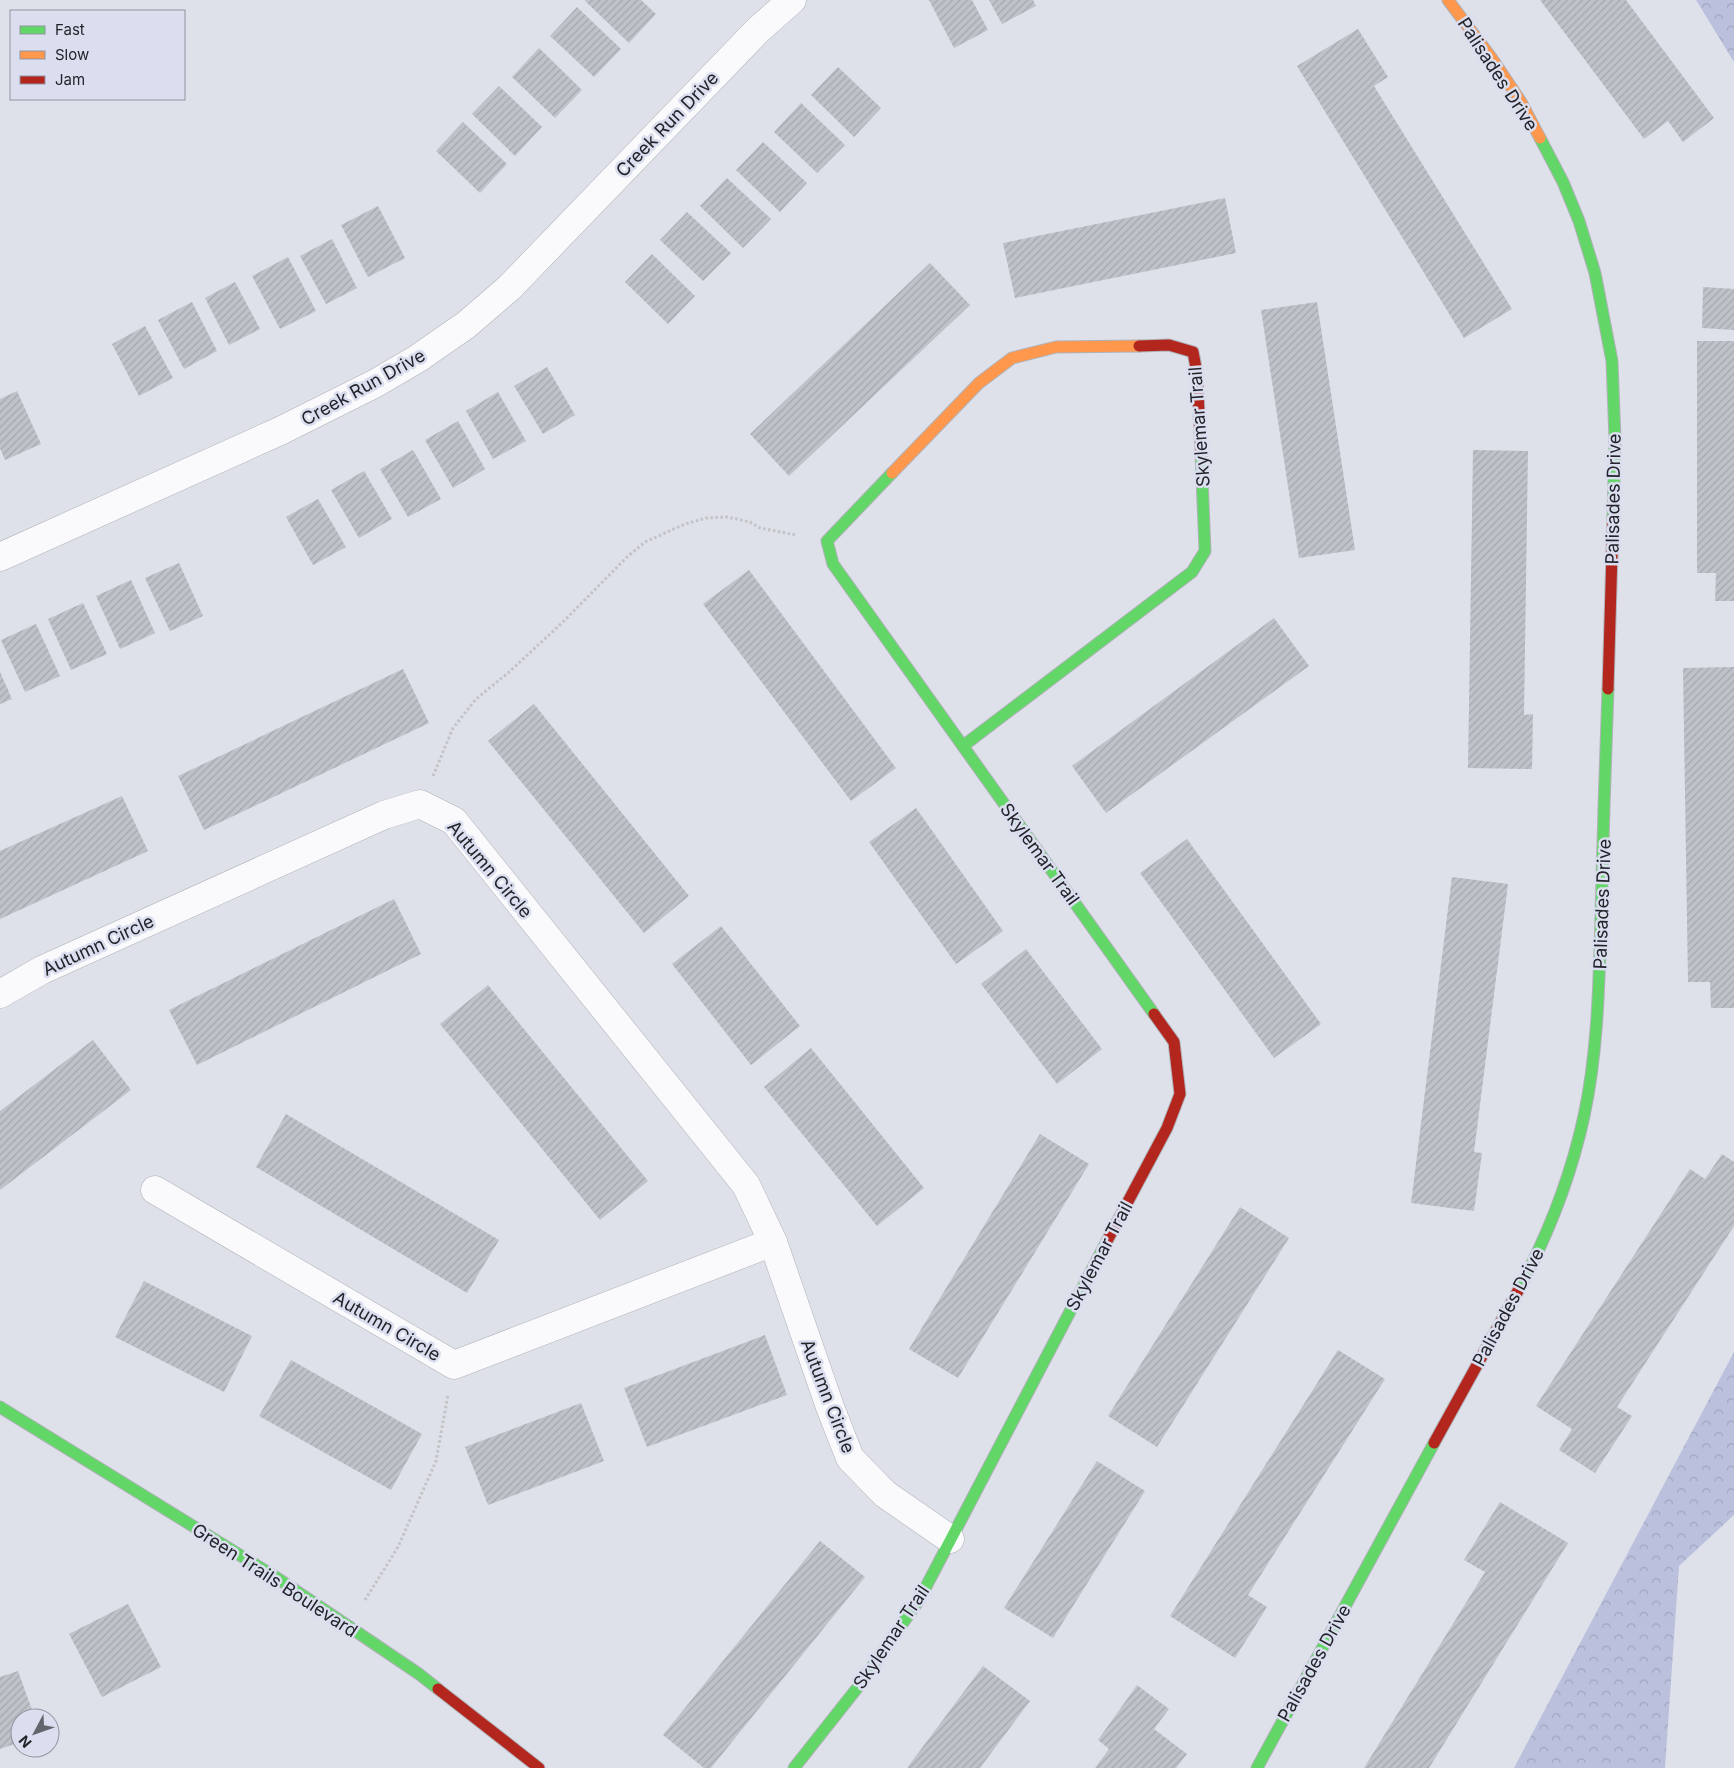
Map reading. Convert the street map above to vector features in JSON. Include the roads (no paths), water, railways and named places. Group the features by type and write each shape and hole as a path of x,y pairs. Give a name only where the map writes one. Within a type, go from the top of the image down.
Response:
{"street":[{"name":"Creek Run Drive","path":"0,557 280,431 376,383 417,359 458,331 508,288 758,30 792,0"},
{"name":"Palisades Drive","path":"1257,1768 1536,1257 1557,1207 1574,1156 1584,1115 1593,1057 1600,971 1615,439 1612,362 1595,273 1579,221 1563,182 1521,102 1493,60 1448,0"},
{"name":"Skylemar Trail","path":"794,1768 858,1687 919,1600 1167,1128 1180,1094 1174,1042 833,564 827,541 979,383 1012,358 1056,347 1169,344 1193,352 1197,373 1205,551 1192,572 963,746"},
{"name":"Autumn Circle","path":"0,994 42,970 384,816 420,804 454,821 746,1186 773,1242 830,1407 850,1458 885,1494 950,1539"},
{"name":"Autumn Circle","path":"154,1190 454,1365 773,1242"},
{"name":"Green Trails Boulevard","path":"0,1407 277,1578 419,1674 539,1768"}]}
